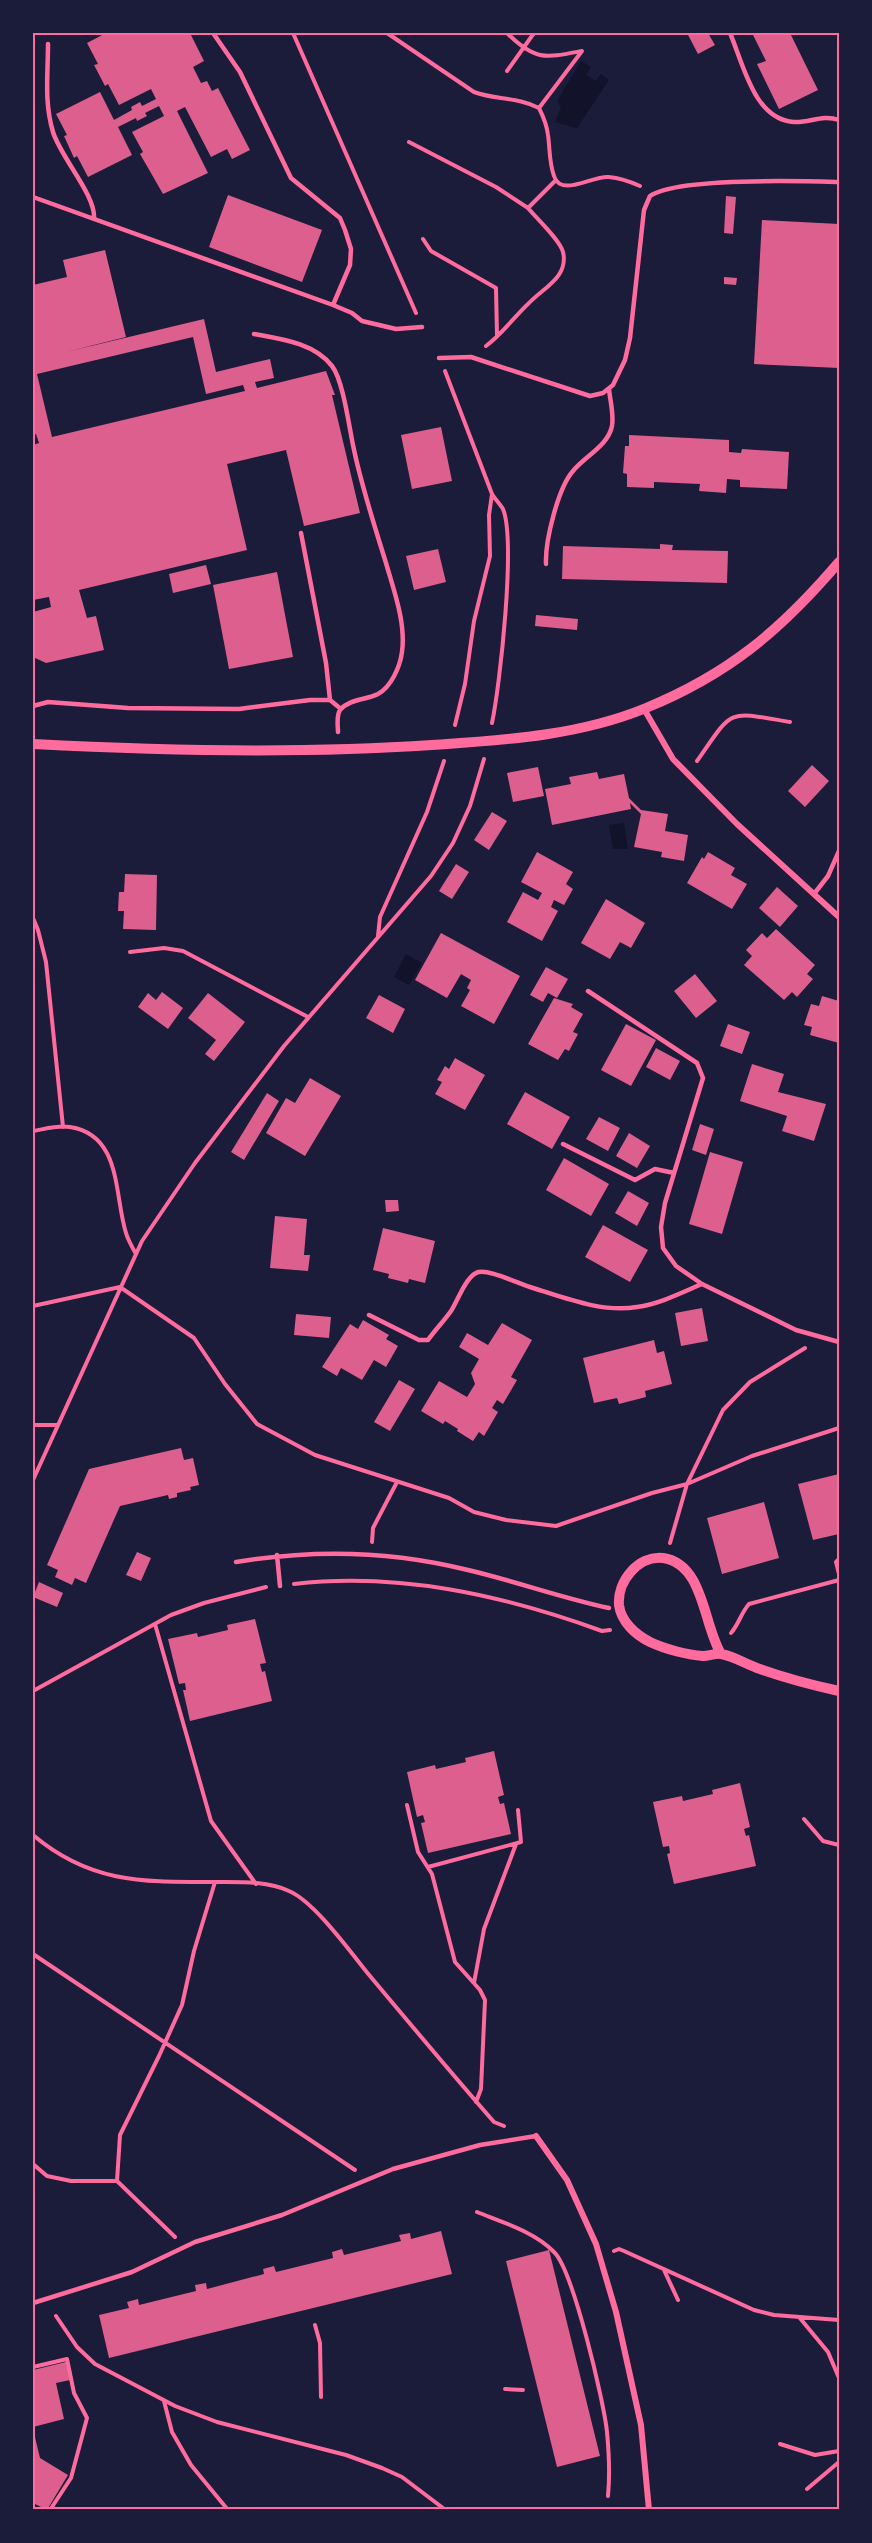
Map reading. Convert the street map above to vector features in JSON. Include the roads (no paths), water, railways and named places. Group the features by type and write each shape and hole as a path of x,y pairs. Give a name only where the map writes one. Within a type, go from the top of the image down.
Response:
{"street":[{"path":"33,744 234,751 376,749 563,733 644,709 706,679 742,657 796,611 839,562"},
{"path":"644,709 673,759 737,824 839,917"},
{"path":"721,1654 712,1640 695,1582 689,1573 668,1559 658,1558 634,1568 624,1580 619,1607 633,1631 651,1643 703,1656 721,1654 760,1669 839,1690"},
{"path":"536,2136 567,2180 599,2256 616,2312 641,2425 649,2510"}],"lane":[{"path":"213,33 240,72 291,178 340,218 351,249 350,266 333,305"},
{"path":"730,33 756,95 780,119 795,122 828,116 839,120"},
{"path":"48,44 46,101 50,121 67,163 95,209 93,219"},
{"path":"439,358 471,357 590,396 597,395 609,389 618,377 625,360 630,338 644,210 646,201 655,192 687,186 766,181 839,182"},
{"path":"33,197 352,312 362,321 396,329 422,327"},
{"path":"254,334 299,344 319,353 333,367 345,406 358,471 396,598 402,630 402,651 391,681 379,694 354,701 341,709 338,717 338,732"},
{"path":"546,564 549,538 564,486 573,471 606,438 612,426 609,389"},
{"path":"301,533 326,663 330,700"},
{"path":"33,706 48,702 128,708 239,709 310,700 330,700 341,709"},
{"path":"814,894 828,876 839,851"},
{"path":"588,992 675,1047 697,1063 702,1071 703,1078 674,1173 661,1227 663,1248 676,1266 702,1284 796,1330 821,1339 839,1342"},
{"path":"563,1144 635,1180 656,1169 674,1173"},
{"path":"369,1315 419,1340 428,1340 450,1312 474,1274 483,1271 522,1286 587,1304 616,1308 636,1308 678,1295 702,1284"},
{"path":"236,1562 311,1552 389,1556 467,1569 609,1608"},
{"path":"277,1555 280,1586"},
{"path":"33,2303 132,2272 185,2247 311,2204 393,2169 480,2145 536,2136"}]}
